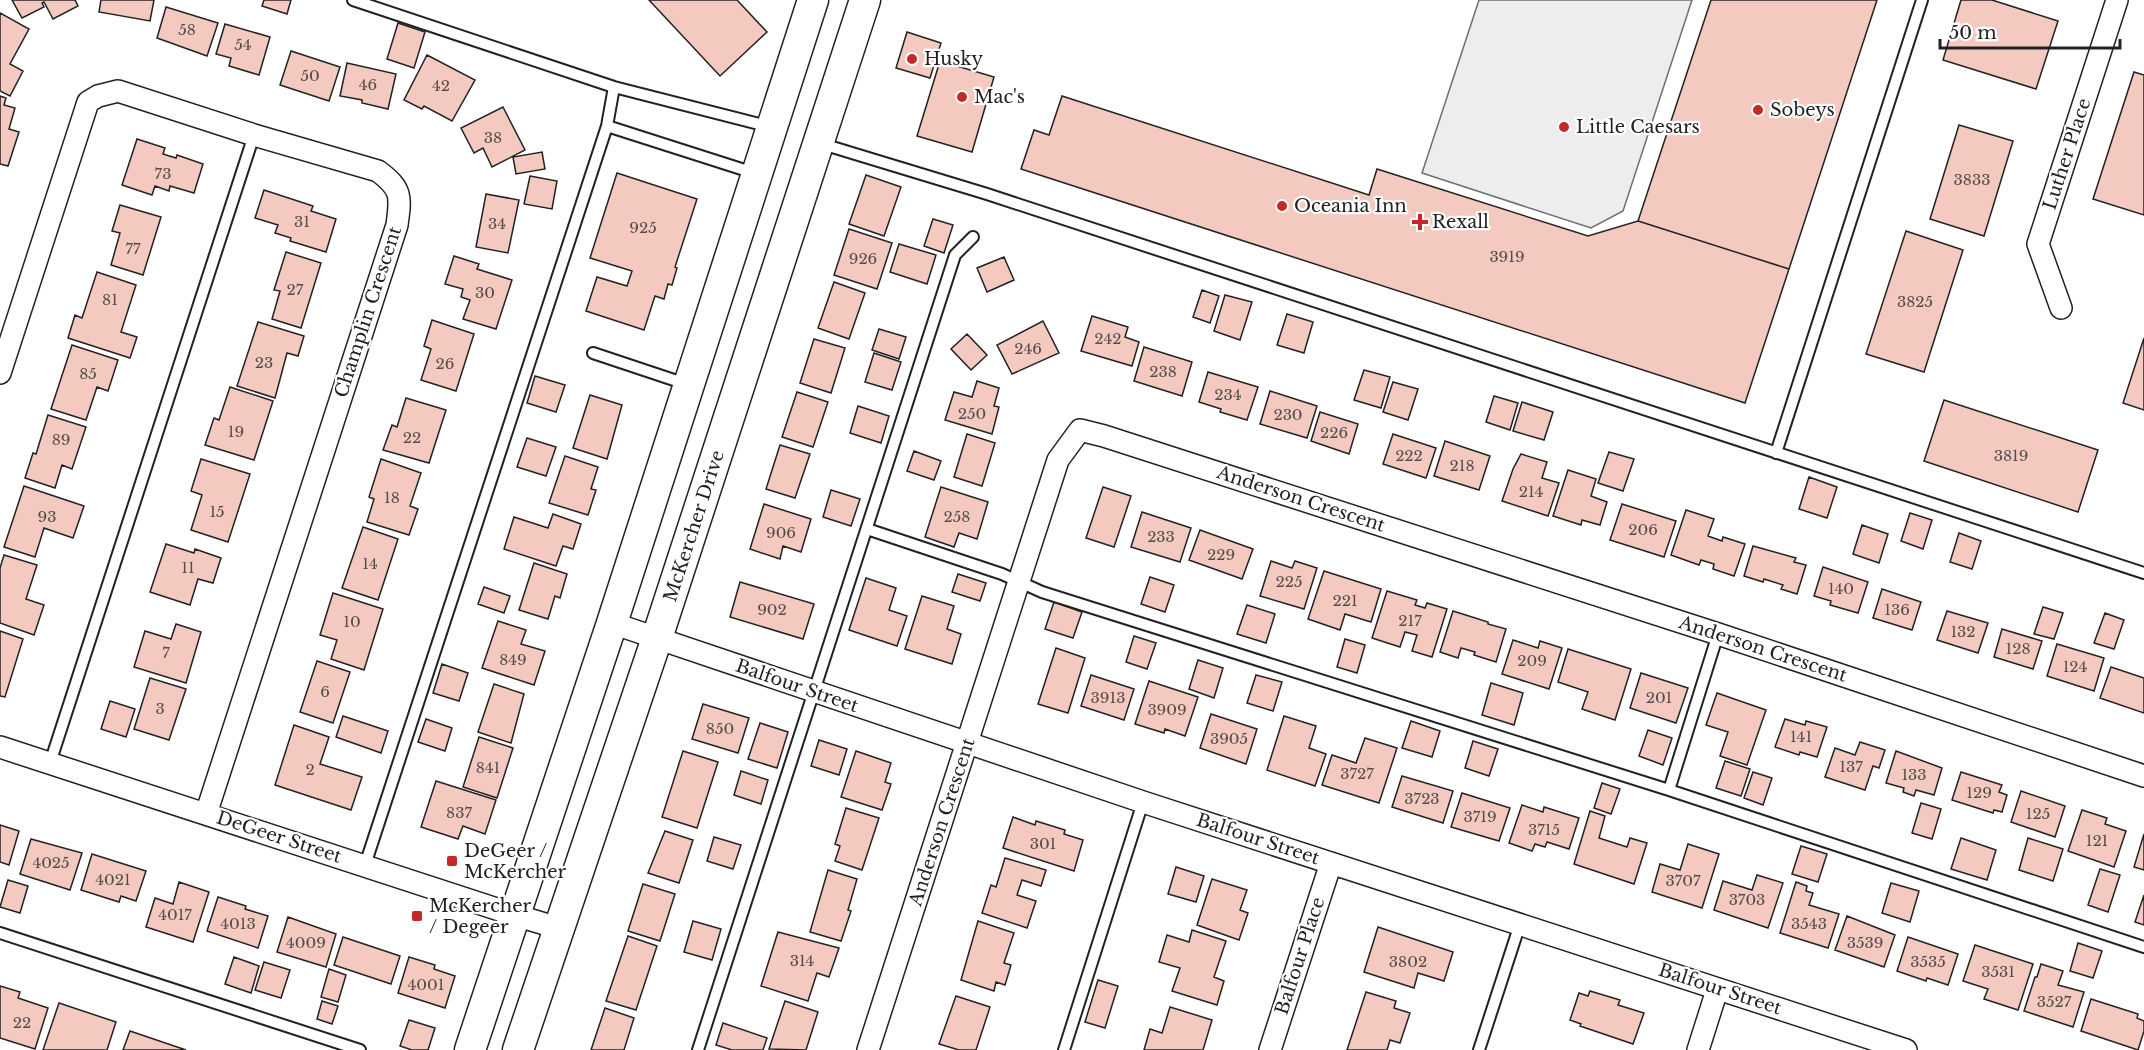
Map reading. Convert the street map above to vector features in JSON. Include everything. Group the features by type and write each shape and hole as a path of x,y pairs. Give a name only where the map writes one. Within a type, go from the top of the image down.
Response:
{"main road":[{"path":"470,1050 612,623 813,0"},
{"name":"McKercher Drive","path":"518,1050 657,639 865,0"}],"street":[{"name":"Luther Place","path":"2061,308 2038,244 2116,0"},
{"name":"Champlin Crescent","path":"0,373 88,102 98,96 118,91 254,135 378,171 394,183 399,199 393,236 206,814"},
{"name":"Anderson Crescent","path":"868,1050 1058,460 1080,430 1116,439 1718,634 2144,776"},
{"name":"Balfour Street","path":"612,623 1143,802 1906,1050"},
{"name":"DeGeer Street","path":"0,747 558,928"},
{"name":"Balfour Place","path":"1270,1050 1331,863"},
{"path":"1698,1050 1718,990"}],"lane":[{"path":"352,0 614,87 772,127"},
{"path":"1776,453 1922,0"},
{"path":"365,865 607,126 614,87"},
{"path":"607,126 757,174"},
{"path":"50,763 254,135"},
{"path":"819,143 987,194 2144,573"},
{"path":"698,1050 955,255 973,237"},
{"path":"592,353 689,385"},
{"path":"867,530 1002,574 1042,592 1669,790 2144,947"},
{"path":"1669,790 1718,634"},
{"path":"1064,1050 1143,802"},
{"path":"1479,1050 1520,924"},
{"path":"0,933 360,1050"}],"shaded area":[{"path":"1479,0 1692,0 1623,211 1591,228 1422,173"}],"building":[{"path":"12,0 75,0 78,6 53,19 44,2 42,3 44,7 22,18"},
{"path":"101,0 154,0 150,21 99,12"},
{"path":"264,0 291,0 287,14 262,6"},
{"path":"649,0 737,0 767,32 720,76"},
{"name":"Sobeys","path":"1711,0 1877,0 1789,269 1638,221"},
{"path":"1961,0 1992,0 2058,21 2036,89 1943,60"},
{"path":"166,7 218,23 207,56 157,38"},
{"path":"0,13 29,29 10,64 23,71 10,96 0,91"},
{"path":"398,23 425,32 414,68 387,59"},
{"path":"225,24 270,37 259,75 229,66 231,58 216,54"},
{"path":"907,32 941,43 930,78 896,68"},
{"path":"291,51 340,67 329,101 280,85"},
{"path":"427,55 475,80 452,121 424,106 422,109 404,100"},
{"path":"940,61 994,77 972,152 917,136"},
{"path":"347,63 396,74 388,109 362,103 362,100 340,96"},
{"path":"2134,72 2144,75 2144,215 2093,199"},
{"path":"0,96 6,98 4,105 15,108 9,129 19,132 8,166 0,164"},
{"path":"1062,96 1369,195 1377,169 1588,236 1638,221 1789,269 1745,403 1021,169 1034,130 1049,135"},
{"path":"503,107 525,150 492,167 483,148 474,153 461,128"},
{"path":"1959,125 2013,141 1984,236 1930,219"},
{"path":"137,139 165,148 163,154 176,158 177,155 203,164 194,193 170,186 169,191 155,186 152,195 122,185"},
{"path":"542,152 545,169 516,174 513,157"},
{"path":"617,173 697,199 675,267 677,268 672,285 668,284 664,299 655,296 644,330 586,311 597,277 627,286 632,271 590,258"},
{"path":"866,175 901,187 884,236 849,224"},
{"path":"530,176 557,181 552,209 524,204"},
{"path":"264,190 313,206 311,211 336,219 326,252 290,241 291,238 275,233 278,225 255,218"},
{"path":"486,194 519,200 508,253 476,247"},
{"path":"120,205 161,217 143,275 111,265 120,233 112,231"},
{"path":"933,219 953,225 944,253 924,246"},
{"path":"849,229 892,243 877,289 834,275"},
{"path":"1906,231 1963,250 1924,372 1866,354"},
{"path":"899,244 936,255 927,284 890,272"},
{"path":"286,252 321,263 301,328 272,319 280,291 274,290"},
{"path":"454,256 479,264 477,269 512,280 496,329 463,319 470,300 461,297 463,289 445,284"},
{"path":"1004,257 1014,280 987,292 977,268"},
{"path":"97,272 136,285 121,332 137,337 130,358 68,338 75,315 82,318"},
{"path":"834,282 865,293 849,339 818,328"},
{"path":"1202,290 1219,296 1210,323 1193,317"},
{"path":"1225,295 1252,302 1240,340 1214,331"},
{"path":"1287,314 1313,322 1304,353 1277,345"},
{"path":"1092,316 1128,327 1125,337 1139,342 1132,366 1081,351"},
{"path":"432,320 474,334 456,391 421,380 431,349 424,346"},
{"path":"1043,321 1059,353 1012,374 997,345"},
{"path":"258,322 304,336 298,356 287,353 275,398 237,386"},
{"path":"879,329 906,337 899,359 872,350"},
{"path":"967,334 987,355 971,370 951,349"},
{"path":"2144,338 2144,410 2123,403"},
{"path":"814,339 845,348 831,393 800,383"},
{"path":"72,345 118,360 108,391 97,387 86,420 51,409"},
{"path":"1144,347 1192,362 1182,396 1134,381"},
{"path":"874,353 901,362 892,390 865,382"},
{"path":"1364,370 1390,377 1381,408 1354,400"},
{"path":"1208,372 1258,387 1247,420 1220,412 1221,409 1199,402"},
{"path":"535,376 565,385 556,412 527,403"},
{"path":"977,381 999,388 994,406 999,407 992,434 945,420 954,392 972,397"},
{"path":"1393,382 1418,389 1408,420 1383,412"},
{"path":"230,387 273,401 254,460 205,445 214,418 219,420"},
{"path":"1270,391 1317,406 1307,438 1260,424"},
{"path":"797,392 828,402 813,447 782,437"},
{"path":"590,395 622,405 607,459 573,448"},
{"path":"1494,396 1518,403 1510,430 1486,422"},
{"path":"406,398 446,410 429,463 383,450 392,425 397,427"},
{"path":"1944,400 2098,450 2078,512 1924,461"},
{"path":"1522,402 1553,412 1544,440 1513,431"},
{"path":"858,406 889,416 881,443 850,433"},
{"path":"1320,412 1358,424 1349,454 1311,441"},
{"path":"48,415 86,427 72,469 62,465 55,488 25,478 33,453 36,454"},
{"path":"967,434 995,443 982,486 954,477"},
{"path":"1393,434 1436,448 1426,478 1383,464"},
{"path":"527,438 556,447 546,476 517,467"},
{"path":"1445,441 1490,456 1479,490 1434,476"},
{"path":"780,445 810,454 795,498 766,489"},
{"path":"914,451 941,461 934,480 907,471"},
{"path":"1609,452 1634,459 1623,491 1598,483"},
{"path":"1521,454 1547,462 1542,478 1559,483 1548,516 1502,501"},
{"path":"565,456 598,467 591,489 596,490 588,515 549,503"},
{"path":"201,459 250,474 228,542 191,530 202,495 191,491"},
{"path":"381,459 421,473 410,506 418,509 409,535 367,522 374,499 369,497"},
{"path":"1568,470 1596,479 1591,496 1607,502 1600,525 1582,520 1581,525 1553,516"},
{"path":"1809,477 1837,487 1827,518 1799,509"},
{"path":"24,486 84,506 73,538 44,528 35,557 4,547"},
{"path":"941,487 988,502 977,539 959,533 954,547 925,537"},
{"path":"1103,487 1131,496 1114,547 1086,538"},
{"path":"831,490 860,499 851,526 823,517"},
{"path":"764,504 811,519 801,552 783,546 780,559 750,549"},
{"path":"1622,504 1676,521 1664,557 1610,540"},
{"path":"1686,510 1714,519 1708,536 1722,541 1723,537 1745,544 1734,576 1713,569 1714,564 1701,560 1699,565 1671,555"},
{"path":"1142,512 1191,528 1180,562 1131,547"},
{"path":"1910,513 1932,520 1923,549 1901,541"},
{"path":"553,514 581,524 573,549 563,546 556,566 504,549 514,517 548,528"},
{"path":"1862,525 1888,534 1879,563 1853,554"},
{"path":"363,527 398,539 378,600 342,588"},
{"path":"1200,530 1253,549 1242,579 1189,560"},
{"path":"1959,533 1981,541 1972,569 1950,562"},
{"path":"166,544 194,553 195,549 221,558 213,583 198,579 190,605 150,592"},
{"path":"1753,546 1796,558 1794,562 1806,565 1797,594 1781,589 1783,585 1744,576"},
{"path":"4,555 37,565 26,599 44,605 34,635 0,623 0,568"},
{"path":"1271,561 1292,568 1295,561 1317,568 1304,609 1260,596"},
{"path":"534,563 567,574 560,598 555,596 548,619 519,610"},
{"path":"1823,567 1868,582 1858,613 1830,605 1831,601 1814,596"},
{"path":"1324,571 1381,589 1371,622 1345,614 1340,630 1308,619"},
{"path":"958,574 986,583 980,601 952,592"},
{"path":"1150,577 1174,585 1165,612 1141,604"},
{"path":"866,578 896,588 889,610 907,616 897,646 849,630"},
{"path":"740,582 814,604 803,639 730,617"},
{"path":"484,587 510,596 504,613 478,604"},
{"path":"1882,589 1921,602 1912,630 1873,618"},
{"path":"1387,591 1417,600 1415,605 1425,608 1427,603 1447,609 1432,657 1412,651 1417,635 1405,632 1400,647 1372,638"},
{"path":"333,593 383,609 364,670 331,659 337,640 320,635"},
{"path":"922,596 954,606 947,629 961,634 952,664 905,649"},
{"path":"1054,602 1082,612 1073,638 1045,629"},
{"path":"1247,605 1275,614 1266,643 1237,634"},
{"path":"2043,607 2063,613 2054,639 2034,634"},
{"path":"1453,611 1506,629 1496,662 1461,648 1458,658 1440,652"},
{"path":"1947,611 1988,623 1978,653 1937,640"},
{"path":"2105,613 2124,620 2114,649 2094,643"},
{"path":"498,621 526,630 521,644 545,651 534,685 482,668"},
{"path":"176,624 201,632 186,683 134,667 145,631 171,639"},
{"path":"2002,629 2042,641 2033,669 1994,657"},
{"path":"0,631 23,639 5,697 0,696"},
{"path":"1134,636 1156,643 1147,669 1126,662"},
{"path":"1345,639 1365,645 1357,673 1337,667"},
{"path":"1513,640 1538,648 1540,641 1562,648 1549,689 1502,674"},
{"path":"2057,644 2104,658 2094,691 2047,676"},
{"path":"1056,648 1085,658 1068,713 1038,704"},
{"path":"1568,649 1631,669 1615,720 1582,709 1588,692 1558,682"},
{"path":"1198,660 1223,668 1214,698 1189,689"},
{"path":"317,661 350,672 333,723 300,712"},
{"path":"442,664 468,673 459,701 433,693"},
{"path":"2111,667 2144,678 2144,713 2100,698"},
{"path":"1641,673 1688,688 1676,723 1630,708"},
{"path":"1091,675 1134,689 1124,720 1081,706"},
{"path":"1256,675 1282,682 1273,711 1247,703"},
{"path":"150,678 186,689 169,740 134,729"},
{"path":"1149,681 1198,697 1185,736 1165,729 1164,733 1135,724"},
{"path":"1491,683 1523,693 1514,725 1482,715"},
{"path":"494,684 524,694 511,743 478,732"},
{"path":"1717,693 1766,710 1747,765 1720,756 1728,732 1706,725"},
{"path":"110,701 135,709 126,737 101,729"},
{"path":"703,704 749,718 738,753 692,739"},
{"path":"1211,714 1257,729 1246,764 1200,748"},
{"path":"343,716 388,731 381,753 336,737"},
{"path":"1284,716 1316,726 1309,748 1326,754 1315,786 1267,770"},
{"path":"426,719 452,728 445,751 418,742"},
{"path":"1785,719 1805,725 1806,721 1827,727 1817,757 1800,752 1799,755 1775,747"},
{"path":"1411,721 1440,731 1432,757 1402,748"},
{"path":"760,723 788,732 777,768 748,759"},
{"path":"294,725 329,737 320,764 362,777 351,810 275,785"},
{"path":"1648,730 1672,738 1663,765 1639,756"},
{"path":"479,737 513,748 497,798 463,787"},
{"path":"1365,738 1397,748 1379,803 1322,785 1332,755 1356,763"},
{"path":"819,740 847,749 839,775 811,766"},
{"path":"1473,741 1498,749 1489,776 1465,768"},
{"path":"1860,742 1885,750 1879,768 1873,766 1865,790 1825,777 1835,748 1855,755"},
{"path":"683,751 718,762 697,828 662,817"},
{"path":"856,751 891,763 885,782 891,784 882,810 841,797"},
{"path":"1896,751 1942,768 1934,795 1916,790 1914,796 1903,792 1904,788 1886,783"},
{"path":"1725,761 1750,769 1741,796 1716,788"},
{"path":"741,771 768,780 761,804 734,795"},
{"path":"1753,772 1772,778 1763,805 1744,798"},
{"path":"1961,772 2002,785 1999,792 2007,795 2002,812 1994,810 1993,813 1952,800"},
{"path":"1402,776 1453,791 1443,823 1392,807"},
{"path":"436,781 496,800 485,834 463,826 458,839 421,827"},
{"path":"1602,783 1620,789 1611,814 1594,808"},
{"path":"2021,791 2065,806 2055,837 2011,822"},
{"path":"1462,793 1510,808 1499,841 1451,827"},
{"path":"1921,803 1941,809 1932,839 1912,833"},
{"path":"1522,805 1543,812 1544,807 1579,818 1569,849 1547,842 1545,847 1535,844 1532,851 1509,843"},
{"path":"846,808 879,818 862,870 835,861 840,846 835,844"},
{"path":"2082,810 2107,818 2105,824 2126,831 2114,867 2068,851"},
{"path":"1590,811 1605,816 1599,838 1627,847 1630,838 1647,843 1634,884 1574,864"},
{"path":"1013,817 1035,825 1036,821 1065,830 1064,834 1083,840 1074,871 1003,848"},
{"path":"0,825 19,831 9,865 0,862"},
{"path":"665,831 693,840 679,883 648,873"},
{"path":"2144,834 2144,870 2134,867"},
{"path":"714,837 741,845 733,869 707,861"},
{"path":"1961,838 1996,850 1987,880 1951,869"},
{"path":"2028,838 2063,849 2053,881 2019,870"},
{"path":"31,839 82,853 70,890 20,874"},
{"path":"1688,844 1719,854 1702,908 1652,892 1660,864 1680,870"},
{"path":"1801,846 1827,854 1818,882 1792,874"},
{"path":"92,854 146,871 136,901 121,896 119,902 81,890"},
{"path":"1005,858 1046,870 1041,886 1022,880 1017,895 1036,901 1027,928 982,913 991,885 996,887"},
{"path":"1176,867 1204,876 1196,902 1168,894"},
{"path":"2100,869 2120,875 2108,912 2088,905"},
{"path":"828,870 857,879 848,910 851,911 841,941 810,932"},
{"path":"1757,875 1783,883 1768,928 1714,910 1723,881 1752,890"},
{"path":"1212,879 1247,890 1240,910 1248,913 1239,940 1197,925"},
{"path":"8,880 28,886 20,913 0,907"},
{"path":"179,882 209,892 193,942 146,927 155,898 173,904"},
{"path":"1796,882 1807,886 1806,891 1813,893 1809,905 1839,914 1828,948 1780,933"},
{"path":"1891,883 1919,891 1910,922 1882,913"},
{"path":"643,884 675,894 660,941 628,931"},
{"path":"2144,895 2144,925 2135,922"},
{"path":"218,897 268,916 258,948 207,931"},
{"path":"1847,916 1895,935 1884,967 1835,950"},
{"path":"288,917 336,934 326,967 277,952"},
{"path":"693,921 721,929 712,960 684,952"},
{"path":"978,921 1014,933 1004,963 1011,965 1005,985 996,982 994,991 961,980"},
{"path":"1378,927 1453,952 1444,981 1418,973 1414,988 1364,972"},
{"path":"1192,930 1226,941 1214,977 1224,981 1217,1005 1172,991 1180,968 1159,962 1167,935 1189,942"},
{"path":"778,932 839,948 829,977 817,973 808,1001 761,986"},
{"path":"628,936 657,946 636,1010 606,1001"},
{"path":"343,937 400,956 391,984 334,965"},
{"path":"1908,937 1958,954 1948,985 1927,978 1926,981 1897,971"},
{"path":"2078,943 2102,951 2093,978 2070,971"},
{"path":"1975,945 2033,964 2018,1010 1984,999 1988,989 1963,981"},
{"path":"234,957 259,966 251,993 225,984"},
{"path":"409,957 435,965 434,969 455,976 445,1008 398,993"},
{"path":"264,962 290,970 281,998 255,990"},
{"path":"2041,964 2063,971 2058,985 2084,992 2073,1027 2024,1011"},
{"path":"329,969 346,975 338,1002 321,997"},
{"path":"1098,980 1118,986 1105,1028 1085,1022"},
{"path":"0,986 20,992 18,998 48,1008 35,1049 0,1038"},
{"path":"1590,991 1620,1000 1618,1005 1644,1013 1633,1044 1580,1026 1581,1024 1570,1020 1579,993 1588,996"},
{"path":"1366,992 1396,1001 1394,1008 1410,1013 1400,1043 1390,1040 1387,1050 1347,1050"},
{"path":"956,996 990,1007 976,1050 959,1050 939,1044"},
{"path":"2091,999 2138,1014 2137,1018 2144,1021 2144,1031 2138,1050 2081,1031"},
{"path":"322,1001 338,1006 332,1024 317,1019"},
{"path":"785,1001 818,1012 806,1050 769,1049"},
{"path":"59,1003 116,1022 107,1050 43,1050"},
{"path":"1170,1007 1212,1020 1203,1050 1144,1050 1150,1029 1162,1033"},
{"path":"605,1008 634,1018 624,1050 591,1050"},
{"path":"409,1020 435,1028 428,1050 412,1050 400,1046"},
{"path":"723,1023 767,1038 763,1050 732,1050 716,1045"},
{"path":"130,1031 186,1050 123,1050"}],"place":[{"name":"Husky","path":"912,59"},
{"name":"Mac's","path":"962,97"},
{"name":"Sobeys","path":"1758,110"},
{"name":"Little Caesars","path":"1564,127"},
{"name":"Oceania Inn","path":"1282,206"},
{"name":"Rexall","path":"1420,222"},
{"name":"DeGeer / McKercher","path":"452,861"},
{"name":"McKercher / Degeer","path":"417,916"}]}
